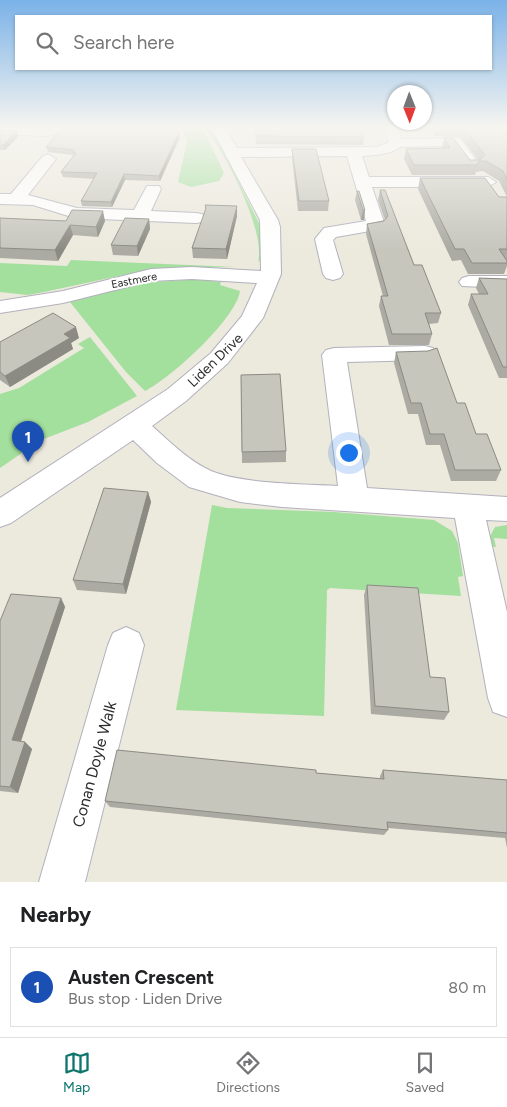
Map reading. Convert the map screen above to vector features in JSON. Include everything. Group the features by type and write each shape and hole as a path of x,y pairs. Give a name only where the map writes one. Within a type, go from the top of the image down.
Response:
{"street":[{"path":"8,198 39,168"},
{"name":"Liden Drive","path":"0,514 43,482 134,425 180,393 236,342 253,319 270,278 274,243 271,225 263,205 241,168"},
{"path":"333,274 324,238 330,232 376,225 358,168"},
{"path":"363,182 485,180 476,168"},
{"path":"140,216 153,189"},
{"path":"8,198 35,200 75,213 140,216 171,222 196,218"},
{"name":"Eastmere","path":"0,307 63,297 152,275 192,273 270,278"},
{"path":"469,282 507,282"},
{"path":"354,498 334,355 425,353"},
{"path":"134,425 166,456 199,479 240,490 282,495 507,509"},
{"path":"468,507 507,698"},
{"name":"Conan Doyle Walk","path":"62,882 126,646"}],"green space":[{"path":"181,168 222,168 224,173 219,181 191,187 178,182"},
{"path":"230,168 260,225 263,257 258,262 259,249 256,232 242,192"},
{"path":"71,260 235,267 156,268 28,295 0,292 0,263 67,266"},
{"path":"197,279 221,282 220,285 240,291 236,303 227,317 201,347 170,374 145,391 126,372 70,302 142,283"},
{"path":"90,337 137,396 88,422 41,440 0,468 0,394 19,388 84,348 78,344"},
{"path":"212,505 227,508 334,512 434,520 452,531 458,543 463,576 458,577 461,596 330,588 327,590 324,716 176,710"},
{"path":"507,525 507,539 494,538 496,547 485,546 495,527"}],"building":[{"path":"64,168 163,168 159,176 124,174 111,202 81,201 97,173 61,172"},
{"path":"295,168 321,168 329,201 299,201"},
{"path":"498,168 507,168 507,180 503,171"},
{"path":"420,178 485,178 499,197 507,197 507,249 499,249 507,263 472,263 464,249 455,249"},
{"path":"380,190 385,190 414,265 422,265 441,313 425,313 432,334 392,334 381,296 388,296 367,224 384,221 388,216"},
{"path":"357,191 359,191 365,210 363,210"},
{"path":"205,205 237,206 226,249 192,248 206,208"},
{"path":"72,210 103,211 96,227 70,225 55,250 0,248 0,218 66,221"},
{"path":"125,218 149,219 137,246 111,245"},
{"path":"479,278 507,279 507,367 503,367 471,294 488,294"},
{"path":"53,313 76,327 64,334 70,338 5,376 0,372 0,342"},
{"path":"437,348 457,403 465,403 476,434 487,434 501,470 455,470 444,434 430,434 421,403 411,403 396,352 428,351"},
{"path":"280,374 286,451 242,452 241,375"},
{"path":"104,488 148,492 123,584 73,580"},
{"path":"367,585 418,588 430,677 445,678 449,712 375,706"},
{"path":"11,594 61,598 12,740 25,742 10,787 0,786 0,621"},
{"path":"117,750 316,770 316,773 384,779 383,770 507,780 507,833 387,822 388,830 105,801"}],"place":[{"name":"Austen Crescent","path":"28,462"}]}
